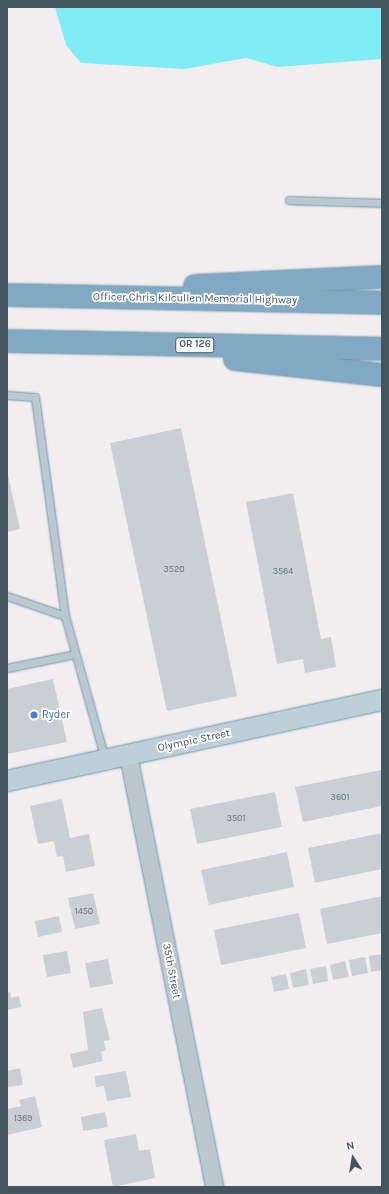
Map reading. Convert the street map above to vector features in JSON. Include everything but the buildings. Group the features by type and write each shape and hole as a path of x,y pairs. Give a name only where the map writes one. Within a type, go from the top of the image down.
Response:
{"highway":[{"path":"14,295 382,277"},
{"name":"Officer Chris Kilcullen Memorial Highway","path":"14,295 382,303"},
{"name":"OR 126","path":"7,341 382,349"},
{"path":"87,343 382,375"}],"main road":[{"name":"Olympic Street","path":"7,781 382,700"}],"street":[{"name":"35th Street","path":"128,755 214,1187"}],"lane":[{"path":"288,200 382,203"},
{"path":"7,395 35,397 65,616 105,760"},
{"path":"7,596 65,616"},
{"path":"7,668 76,654"}],"water":[{"path":"55,7 382,7 382,59 278,67 246,58 184,69 81,63 66,45"}],"place":[{"name":"Ryder","path":"34,715"}]}
